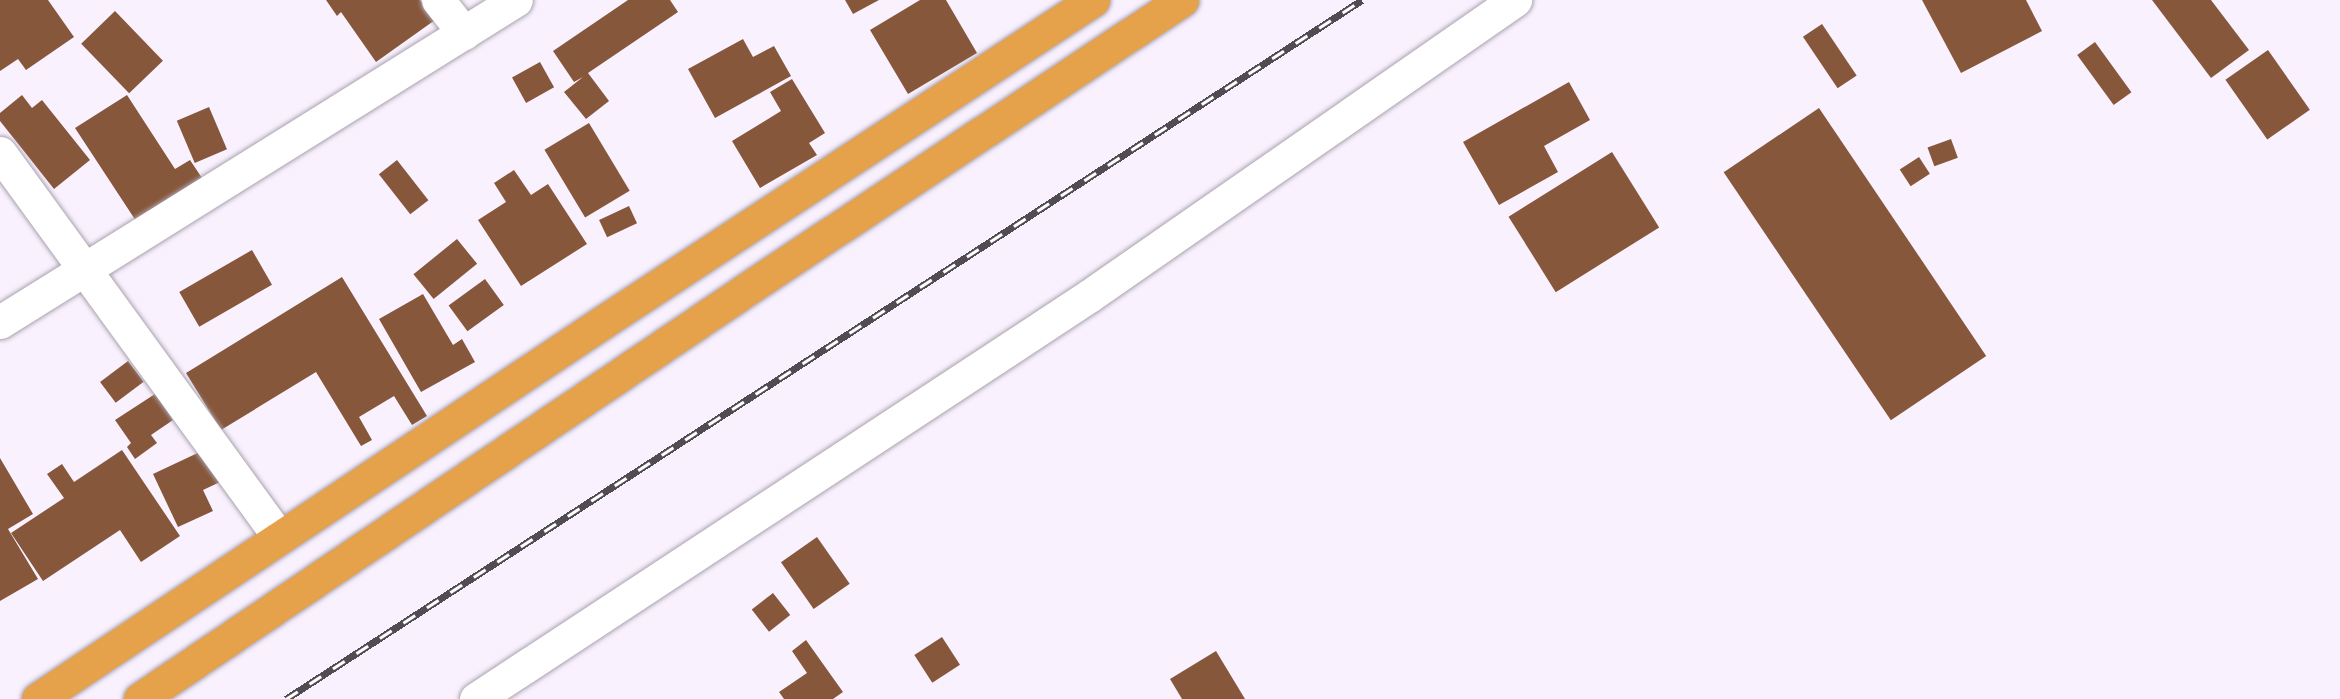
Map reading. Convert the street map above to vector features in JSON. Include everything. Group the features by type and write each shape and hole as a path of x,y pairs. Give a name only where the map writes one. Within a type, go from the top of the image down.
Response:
{"highway":[{"path":"38,699 279,537 1093,0"},
{"path":"140,699 1182,0"}],"street":[{"path":"438,0 464,33"},
{"path":"0,322 516,0"},
{"path":"481,698 1089,296 1515,0"},
{"path":"0,153 279,537"}],"building":[{"path":"0,0 48,0 74,37 26,70 18,59 0,71"},
{"path":"326,0 420,0 435,20 376,62 341,12 337,16"},
{"path":"628,0 670,0 678,12 588,73 609,101 586,119 564,92 583,77 574,82 553,51"},
{"path":"845,0 879,0 853,14"},
{"path":"920,0 946,0 977,53 908,94 870,30"},
{"path":"1922,0 2026,0 2042,31 1961,73"},
{"path":"2152,0 2211,0 2249,50 2211,78"},
{"path":"115,11 163,61 129,93 81,44"},
{"path":"1822,24 1857,75 1838,88 1803,37"},
{"path":"743,39 753,57 774,46 791,76 715,118 688,69"},
{"path":"2095,42 2131,92 2114,105 2077,55"},
{"path":"2268,50 2310,110 2267,140 2225,80"},
{"path":"540,62 554,87 526,103 512,78"},
{"path":"792,79 825,133 809,143 817,155 760,188 732,141 781,111 770,92"},
{"path":"1569,82 1590,120 1544,146 1558,172 1499,205 1463,142"},
{"path":"22,95 32,108 42,100 90,160 54,189 0,121 0,113"},
{"path":"127,95 175,169 190,160 202,178 136,221 75,128"},
{"path":"209,107 227,149 195,163 177,121"},
{"path":"1819,108 1986,356 1891,420 1724,172"},
{"path":"589,123 630,191 585,217 544,150"},
{"path":"1951,139 1958,158 1934,166 1928,148"},
{"path":"1612,152 1659,227 1556,292 1509,217"},
{"path":"1919,157 1930,174 1911,186 1900,170"},
{"path":"397,160 428,200 410,214 379,174"},
{"path":"514,170 531,195 548,184 587,244 521,286 478,220 506,202 494,183"},
{"path":"629,206 637,223 607,237 599,220"},
{"path":"457,239 477,264 434,299 413,274"},
{"path":"252,250 272,285 199,327 179,292"},
{"path":"342,277 427,416 412,425 394,396 359,417 372,440 361,446 316,372 221,430 186,373"},
{"path":"485,279 504,305 467,331 449,305"},
{"path":"423,294 453,345 462,339 475,362 421,392 379,319"},
{"path":"128,361 144,382 116,403 100,382"},
{"path":"155,394 173,420 151,435 157,443 135,459 127,447 131,443 115,420"},
{"path":"122,450 180,536 141,562 120,530 43,581 11,533 64,498 47,474 62,464 74,482"},
{"path":"204,450 220,482 203,490 213,511 178,527 153,474"},
{"path":"0,458 33,514 8,529 38,579 0,601"},
{"path":"817,537 850,584 814,609 781,562"},
{"path":"773,593 790,615 769,632 752,610"},
{"path":"942,637 960,665 932,683 914,655"},
{"path":"806,640 843,692 833,699 784,699 779,692 807,673 792,651"},
{"path":"1216,651 1245,699 1182,699 1170,679"}],"railway":[{"path":"286,699 1362,0"}]}
